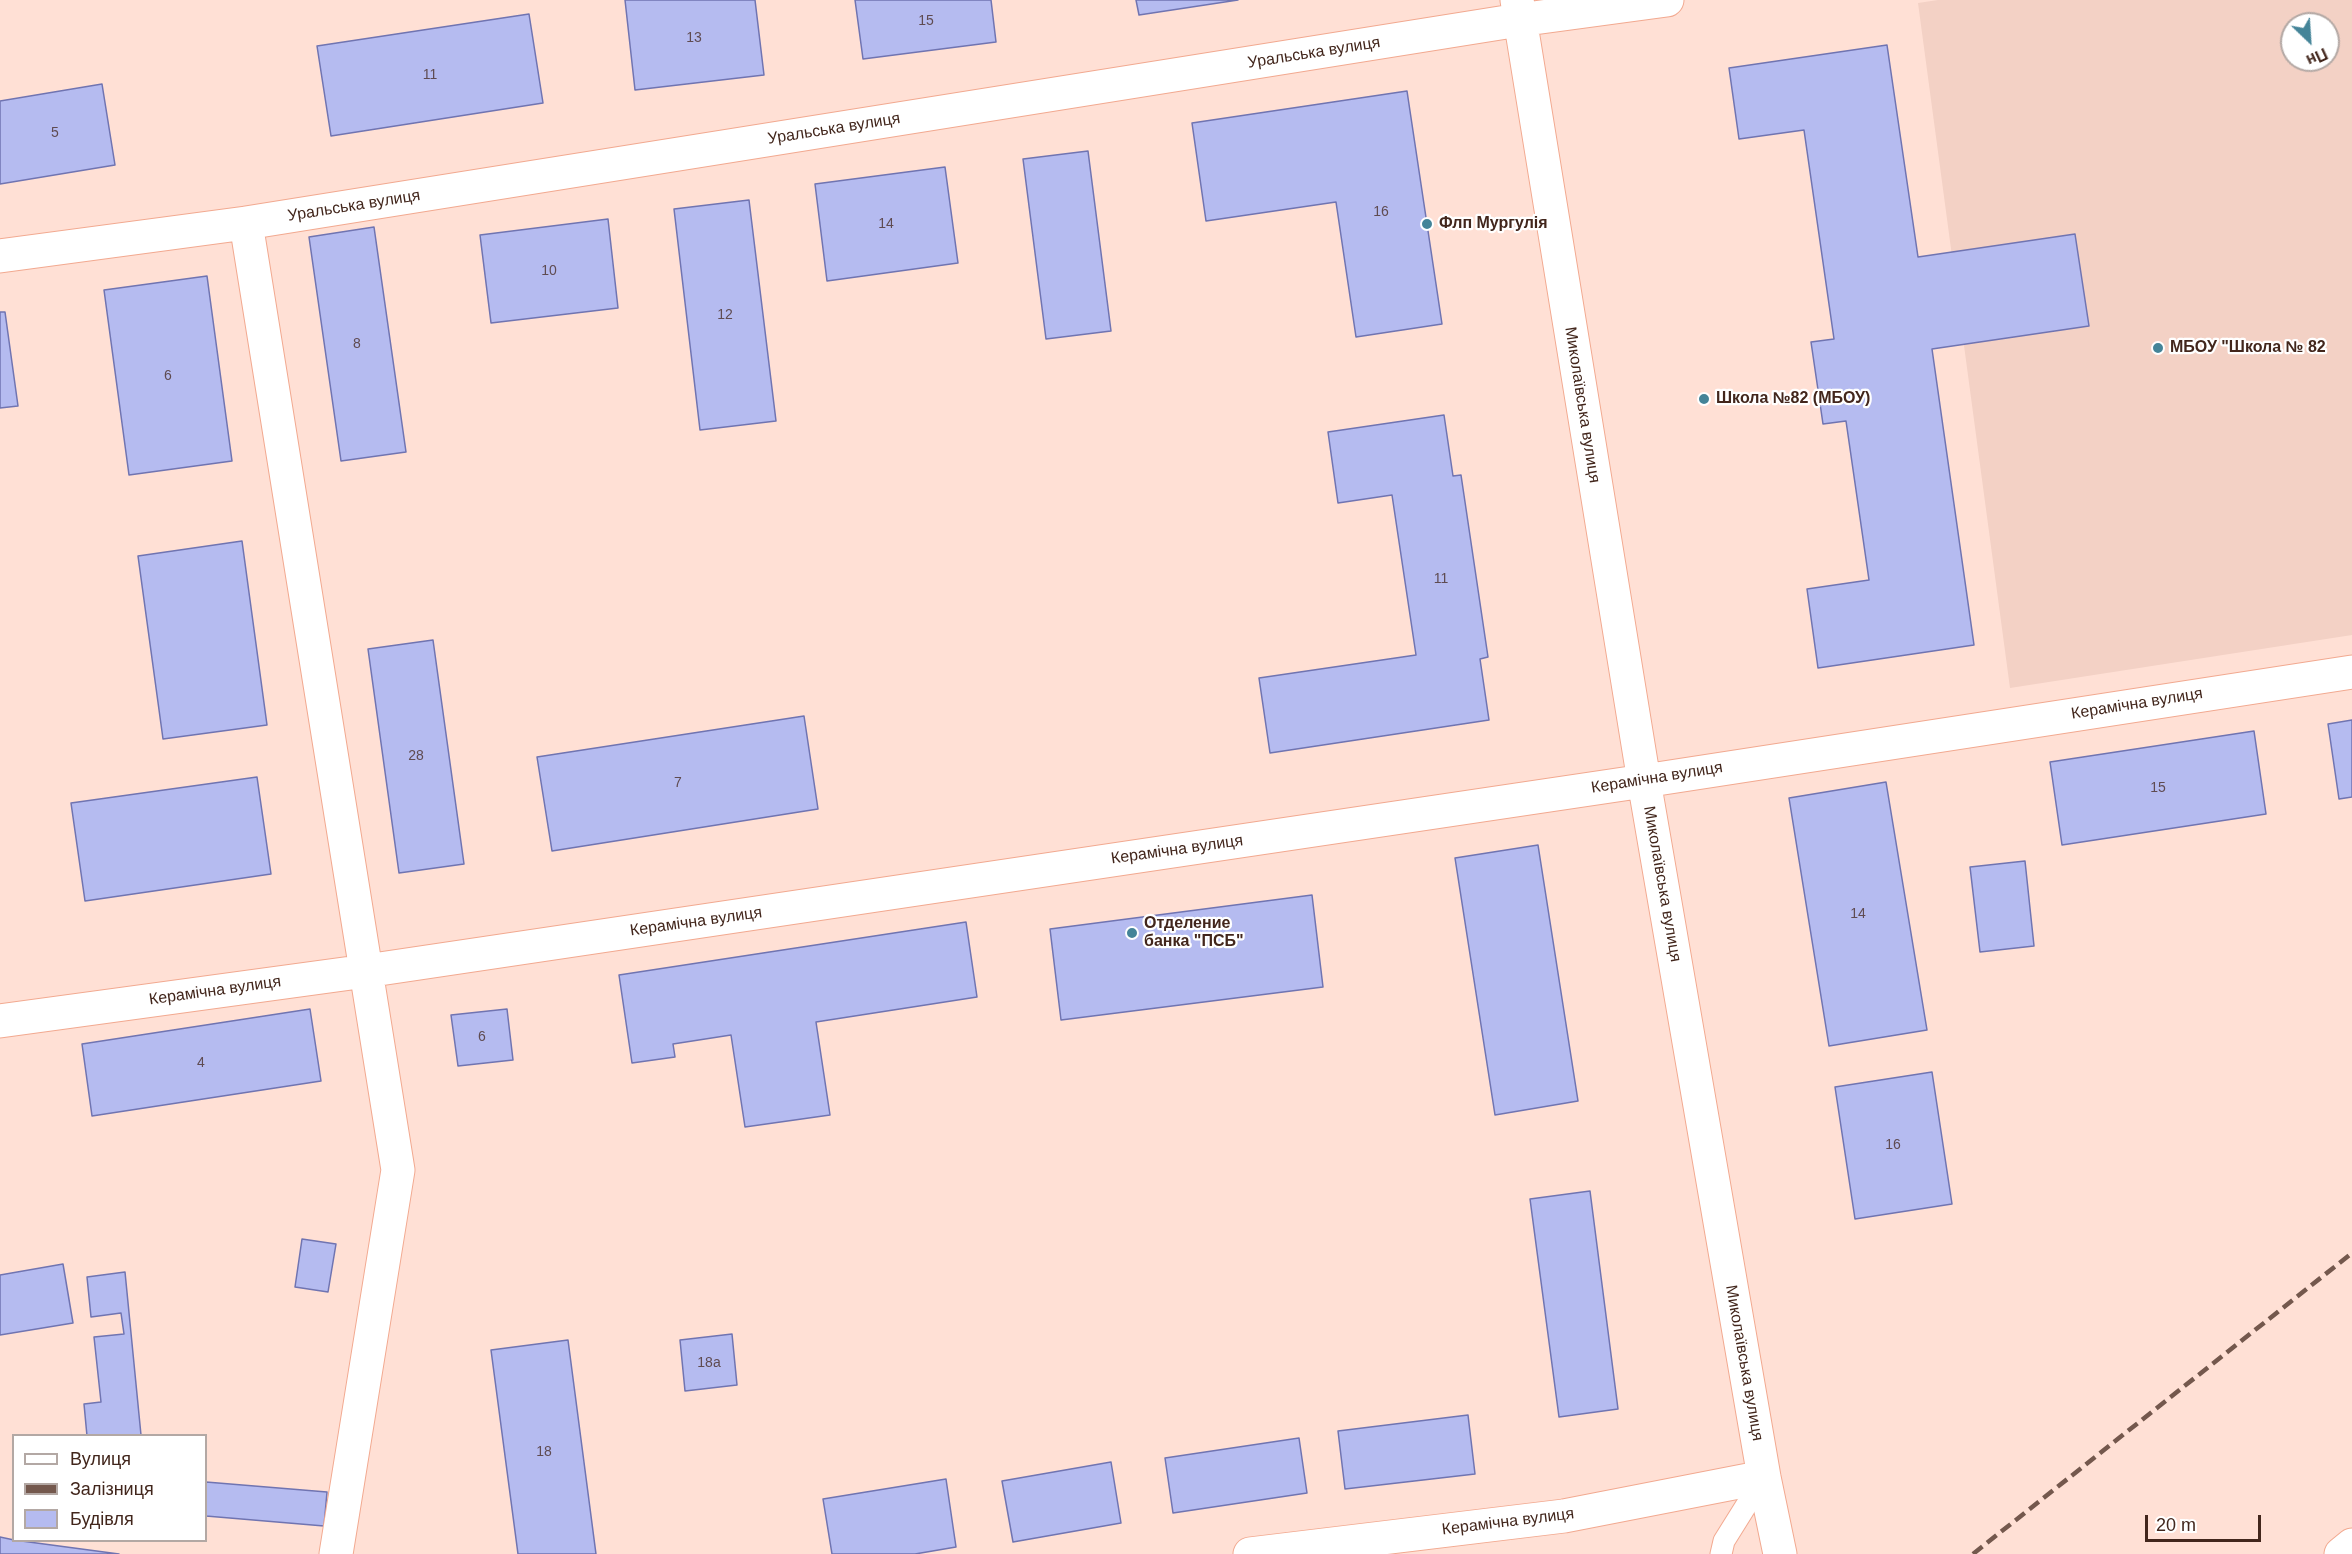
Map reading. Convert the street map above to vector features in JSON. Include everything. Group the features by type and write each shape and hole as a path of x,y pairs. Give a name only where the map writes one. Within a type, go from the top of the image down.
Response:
{"street":[{"name":"Уральська вулиця","path":"0,256 246,223 1518,10 1667,0"},
{"name":"Миколаївська вулиця","path":"1518,10 1644,781 1764,1477 1780,1554"},
{"path":"246,223 398,1170 336,1554"},
{"name":"Керамічна вулиця","path":"0,1021 366,971 1644,781 2352,672"},
{"name":"Керамічна вулиця","path":"1250,1554 1564,1516 1764,1477"},
{"path":"2341,1554 2352,1545"}],"lane":[{"path":"1721,1554 1724,1541 1764,1477"}],"shaded area":[{"name":"МБОУ \"Школа № 82","path":"1938,0 2352,0 2352,635 2010,688 1918,3"}],"building":[{"path":"625,0 755,0 764,75 635,90"},
{"path":"855,0 991,0 996,42 863,59"},
{"path":"1136,0 1238,0 1139,15"},
{"path":"529,14 543,103 331,136 317,46"},
{"path":"1887,45 1918,257 2075,234 2089,326 1932,349 1974,645 1818,668 1807,589 1869,580 1846,421 1823,424 1811,342 1834,339 1804,130 1739,139 1729,68"},
{"path":"102,84 115,165 0,184 0,101"},
{"path":"1407,91 1442,324 1356,337 1336,202 1206,221 1192,123"},
{"path":"1088,151 1111,331 1046,339 1023,159"},
{"path":"945,167 958,263 827,281 815,184"},
{"path":"749,200 776,421 700,430 674,209"},
{"path":"608,219 618,308 491,323 480,235"},
{"path":"374,227 406,452 341,461 309,237"},
{"path":"207,276 232,461 129,475 104,290"},
{"path":"0,312 5,312 18,406 0,408"},
{"path":"1444,415 1453,476 1461,475 1488,657 1480,659 1489,720 1270,753 1259,678 1416,655 1392,495 1338,503 1328,432"},
{"path":"242,541 267,725 163,739 138,556"},
{"path":"433,640 464,864 399,873 368,649"},
{"path":"804,716 818,809 552,851 537,757"},
{"path":"2352,720 2352,797 2339,799 2328,724"},
{"path":"2254,731 2266,814 2062,845 2050,762"},
{"path":"257,777 271,874 85,901 71,803"},
{"path":"1886,782 1927,1030 1829,1046 1789,798"},
{"path":"1538,845 1578,1101 1495,1115 1455,858"},
{"path":"2025,861 2034,946 1980,952 1970,867"},
{"path":"1312,895 1323,987 1061,1020 1050,929"},
{"path":"966,922 977,997 816,1022 830,1115 745,1127 731,1035 673,1044 675,1057 632,1063 619,975"},
{"path":"310,1009 321,1081 92,1116 82,1044"},
{"path":"507,1009 513,1060 458,1066 451,1015"},
{"path":"1932,1072 1952,1204 1855,1219 1835,1087"},
{"path":"1590,1191 1618,1409 1559,1417 1530,1199"},
{"path":"302,1239 336,1244 328,1292 295,1287"},
{"path":"63,1264 73,1323 0,1335 0,1275"},
{"path":"125,1272 141,1434 87,1434 84,1404 101,1402 94,1337 124,1334 121,1313 91,1317 87,1277"},
{"path":"732,1334 737,1385 685,1391 680,1340"},
{"path":"568,1340 596,1554 518,1554 491,1350"},
{"path":"1468,1415 1475,1474 1345,1489 1338,1431"},
{"path":"1299,1438 1307,1493 1173,1513 1165,1458"},
{"path":"1111,1462 1121,1523 1013,1542 1002,1481"},
{"path":"946,1479 956,1547 915,1554 832,1554 823,1499"},
{"path":"207,1482 327,1492 324,1526 207,1516"},
{"path":"0,1537 12,1540 12,1542 29,1542 119,1554 0,1554"}],"railway":[{"path":"1973,1554 2352,1253"}],"place":[{"name":"Флп Мургулія","path":"1427,224"},
{"name":"МБОУ \"Школа № 82","path":"2158,348"},
{"name":"Школа №82 (МБОУ)","path":"1704,399"},
{"name":"Отделение банка \"ПСБ\"","path":"1132,933"}]}
